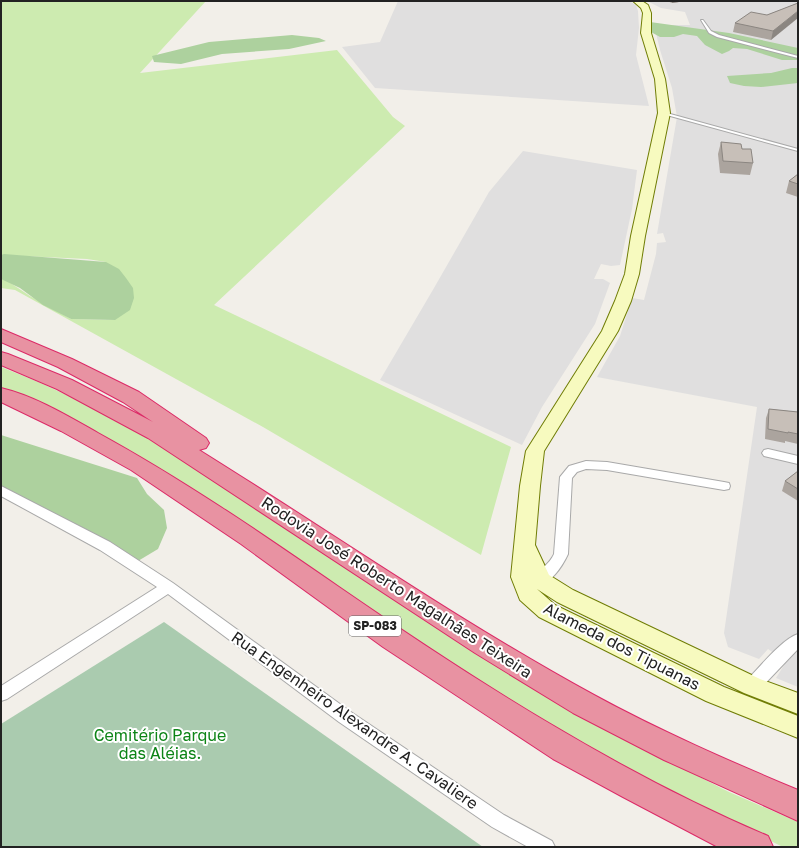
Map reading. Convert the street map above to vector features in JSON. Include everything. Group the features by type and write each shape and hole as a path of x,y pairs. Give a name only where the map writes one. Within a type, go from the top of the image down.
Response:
{"highway":[{"path":"1,335 65,363 131,397 436,614"},
{"name":"Rodovia José Roberto Magalhães Teixeira","path":"1,358 48,376 122,413 202,462 436,614 560,691 699,763 798,806"},
{"name":"SP-083","path":"1,394 36,409 133,462 250,538 393,639 564,749 721,832 756,847"},
{"path":"1,407 41,424 167,485"}],"street":[{"name":"Alameda dos Tipuanas","path":"637,1 645,7 650,22 646,33 660,79 664,113 638,236 632,274 623,301 610,331 535,451 530,486 522,577 528,594 547,611 715,694 746,695 798,704"},
{"path":"768,453 798,460"},
{"path":"525,546 540,580 558,561 561,554 566,477 573,469 586,465 607,466 724,486"},
{"name":"Rua Engenheiro Alexandre A. Cavaliere","path":"1,490 105,546 168,587 345,717 498,821 546,847"},
{"name":"Alameda dos Tipuanas","path":"540,580 565,596 658,640 798,727"},
{"path":"1,694 168,587"},
{"path":"649,661 658,640"},
{"path":"746,695 779,657 798,640"}],"lane":[{"path":"702,21 710,32 718,36 798,57"},
{"path":"664,113 798,150"}],"shaded area":[{"path":"398,1 629,1 636,5 638,11 639,28 636,55 649,106 375,88 342,47 380,42"},
{"path":"647,1 798,1 798,687 776,678 786,662 768,649 759,659 728,647 724,633 757,407 597,377 620,336 632,298 644,300 656,254 657,243 666,242 663,233 657,234 677,117 672,88 654,25 690,25 685,12 661,8"},
{"path":"523,151 637,170 632,209 620,265 611,266 601,264 594,279 603,279 610,283 595,324 542,407 522,445 380,380 489,192"}],"green space":[{"path":"1,1 206,1 140,73 337,50 393,117 405,126 214,305 511,447 481,555 263,427 15,290 1,288 1,279 6,280 30,296 71,319 115,320 106,262 87,259 1,255"},
{"path":"650,22 729,33 798,48 798,60 782,60 747,49 733,48 722,54 705,45 697,36 683,34 674,37 660,37 651,32"},
{"path":"292,35 319,38 326,41 289,49 222,54 181,64 154,62 152,56 209,42"},
{"path":"798,68 798,83 761,87 744,86 730,83 727,76 771,73"},
{"path":"1,255 106,262 119,269 133,288 134,298 130,310 115,320 71,319 43,305 20,288 1,279"},
{"path":"1,367 22,375 82,403 160,446 649,751 729,792 798,822 798,847 783,847 565,737 1,389"},
{"path":"1,435 137,478 147,494 164,510 167,528 158,549 133,564 1,486"},
{"name":"Cemitério Parque das Aléias.","path":"164,622 483,847 1,847 1,724"}],"building":[{"path":"798,3 798,11 773,31 735,23 751,12 767,15"},
{"path":"721,142 741,144 742,149 751,149 753,163 723,161"},
{"path":"798,174 798,184 789,181"},
{"path":"769,409 798,412 798,434 768,429"},
{"path":"798,471 798,489 785,481"}]}
